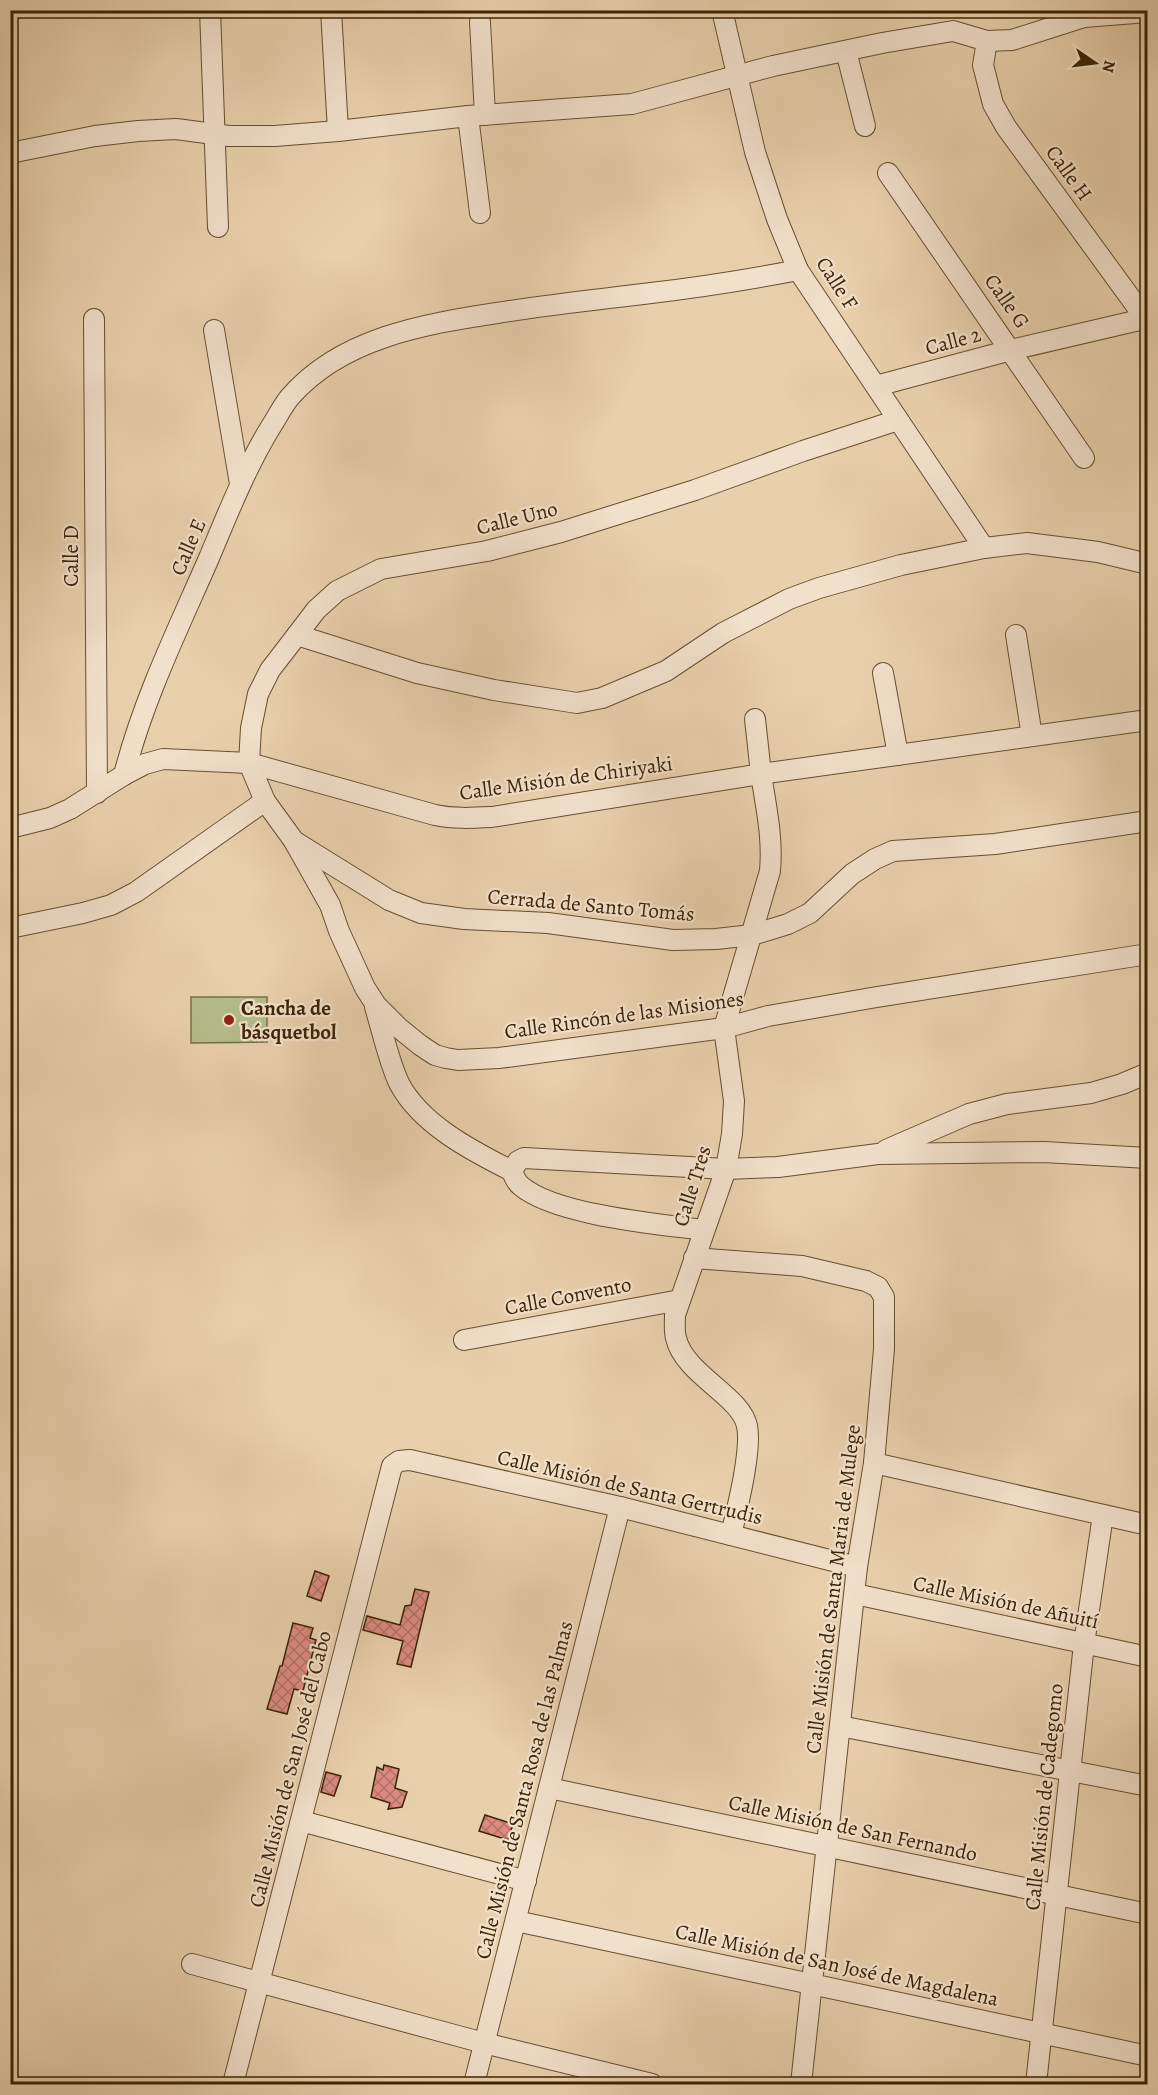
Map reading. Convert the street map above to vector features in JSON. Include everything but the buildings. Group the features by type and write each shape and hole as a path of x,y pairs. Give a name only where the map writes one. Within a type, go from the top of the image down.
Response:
{"street":[{"path":"210,10 218,227"},
{"path":"331,10 338,131"},
{"name":"Calle F","path":"722,10 755,152 777,219 798,270 984,548"},
{"path":"10,153 95,136 138,131 176,129 216,134 275,136 476,116 632,104 773,66 882,43 953,31 987,41 1012,40 1084,17 1148,12"},
{"path":"480,22 476,116 480,213"},
{"name":"Calle H","path":"987,41 982,65 993,104 1006,127 1147,319"},
{"path":"846,51 865,126"},
{"name":"Calle G","path":"888,173 1084,458"},
{"name":"Calle E","path":"124,775 141,717 240,484 289,398 310,378 333,361 377,340 418,327 560,303 746,280 798,270"},
{"name":"Calle D","path":"94,319 97,793"},
{"name":"Calle 2","path":"876,386 1011,350 1147,319"},
{"path":"214,330 240,484"},
{"name":"Calle Uno","path":"249,763 251,728 258,694 270,670 316,610 337,591 381,569 476,554 561,532 695,490 898,420"},
{"path":"297,635 417,673 564,702 587,702 623,690 666,671 723,633 789,599 819,588 901,565 984,548 1027,543 1098,552 1148,564"},
{"path":"1016,635 1032,736"},
{"path":"883,673 898,755"},
{"name":"Calle Tres","path":"731,1535 741,1490 748,1441 747,1425 739,1410 686,1360 676,1338 675,1315 726,1169 732,1134 734,1101 724,1028 770,871 772,849 770,825 755,719"},
{"name":"Calle Misión de Chiriyaki","path":"10,828 50,818 70,810 124,775 145,764 164,759 249,763 454,819 492,817 761,774 1148,720"},
{"name":"Cerrada de Santo Tomás","path":"249,763 265,801 294,842 390,900 421,913 464,919 548,923 673,940 716,939 752,934 788,924 810,913 852,874 893,852 995,844 1148,821"},
{"path":"10,928 111,905 136,891 265,801"},
{"name":"Calle Rincón de las Misiones","path":"294,842 330,905 339,931 365,988 373,1000 399,1028 420,1045 435,1055 458,1060 498,1058 724,1028 768,1016 871,998 1148,954"},
{"path":"373,1000 399,1082 414,1107 467,1149 512,1171 522,1187 567,1207 704,1230"},
{"path":"878,1154 969,1114 1007,1104 1091,1093 1148,1073"},
{"path":"512,1171 518,1161 524,1158 726,1169 778,1167 878,1154 1044,1152 1148,1158"},
{"name":"Calle Misión de Santa Maria de Mulege","path":"694,1258 802,1266 866,1281 878,1287 884,1297 884,1349 874,1462 857,1567 801,2085"},
{"name":"Calle Convento","path":"464,1340 681,1300"},
{"name":"Calle Misión de Santa Gertrudis","path":"392,1466 399,1461 410,1460 620,1507 857,1567"},
{"path":"874,1462 1148,1525"},
{"name":"Calle Misión de San José del Cabo","path":"233,2085 392,1466"},
{"name":"Calle Misión de Santa Rosa de las Palmas","path":"474,2085 620,1507"},
{"name":"Calle Misión de Cadegomo","path":"1036,2085 1084,1644 1103,1515"},
{"name":"Calle Misión de Añuití","path":"855,1594 1148,1657"},
{"path":"840,1726 1148,1786"},
{"name":"Calle Misión de San Fernando","path":"549,1788 1148,1914"},
{"path":"301,1821 526,1881"},
{"name":"Calle Misión de San José de Magdalena","path":"516,1921 1148,2056"},
{"path":"192,1964 484,2043 652,2085"}],"green space":[{"name":"Cancha de básquetbol","path":"191,997 267,997 267,1042 191,1043"}],"place":[{"name":"Cancha de básquetbol","path":"229,1020"}]}
